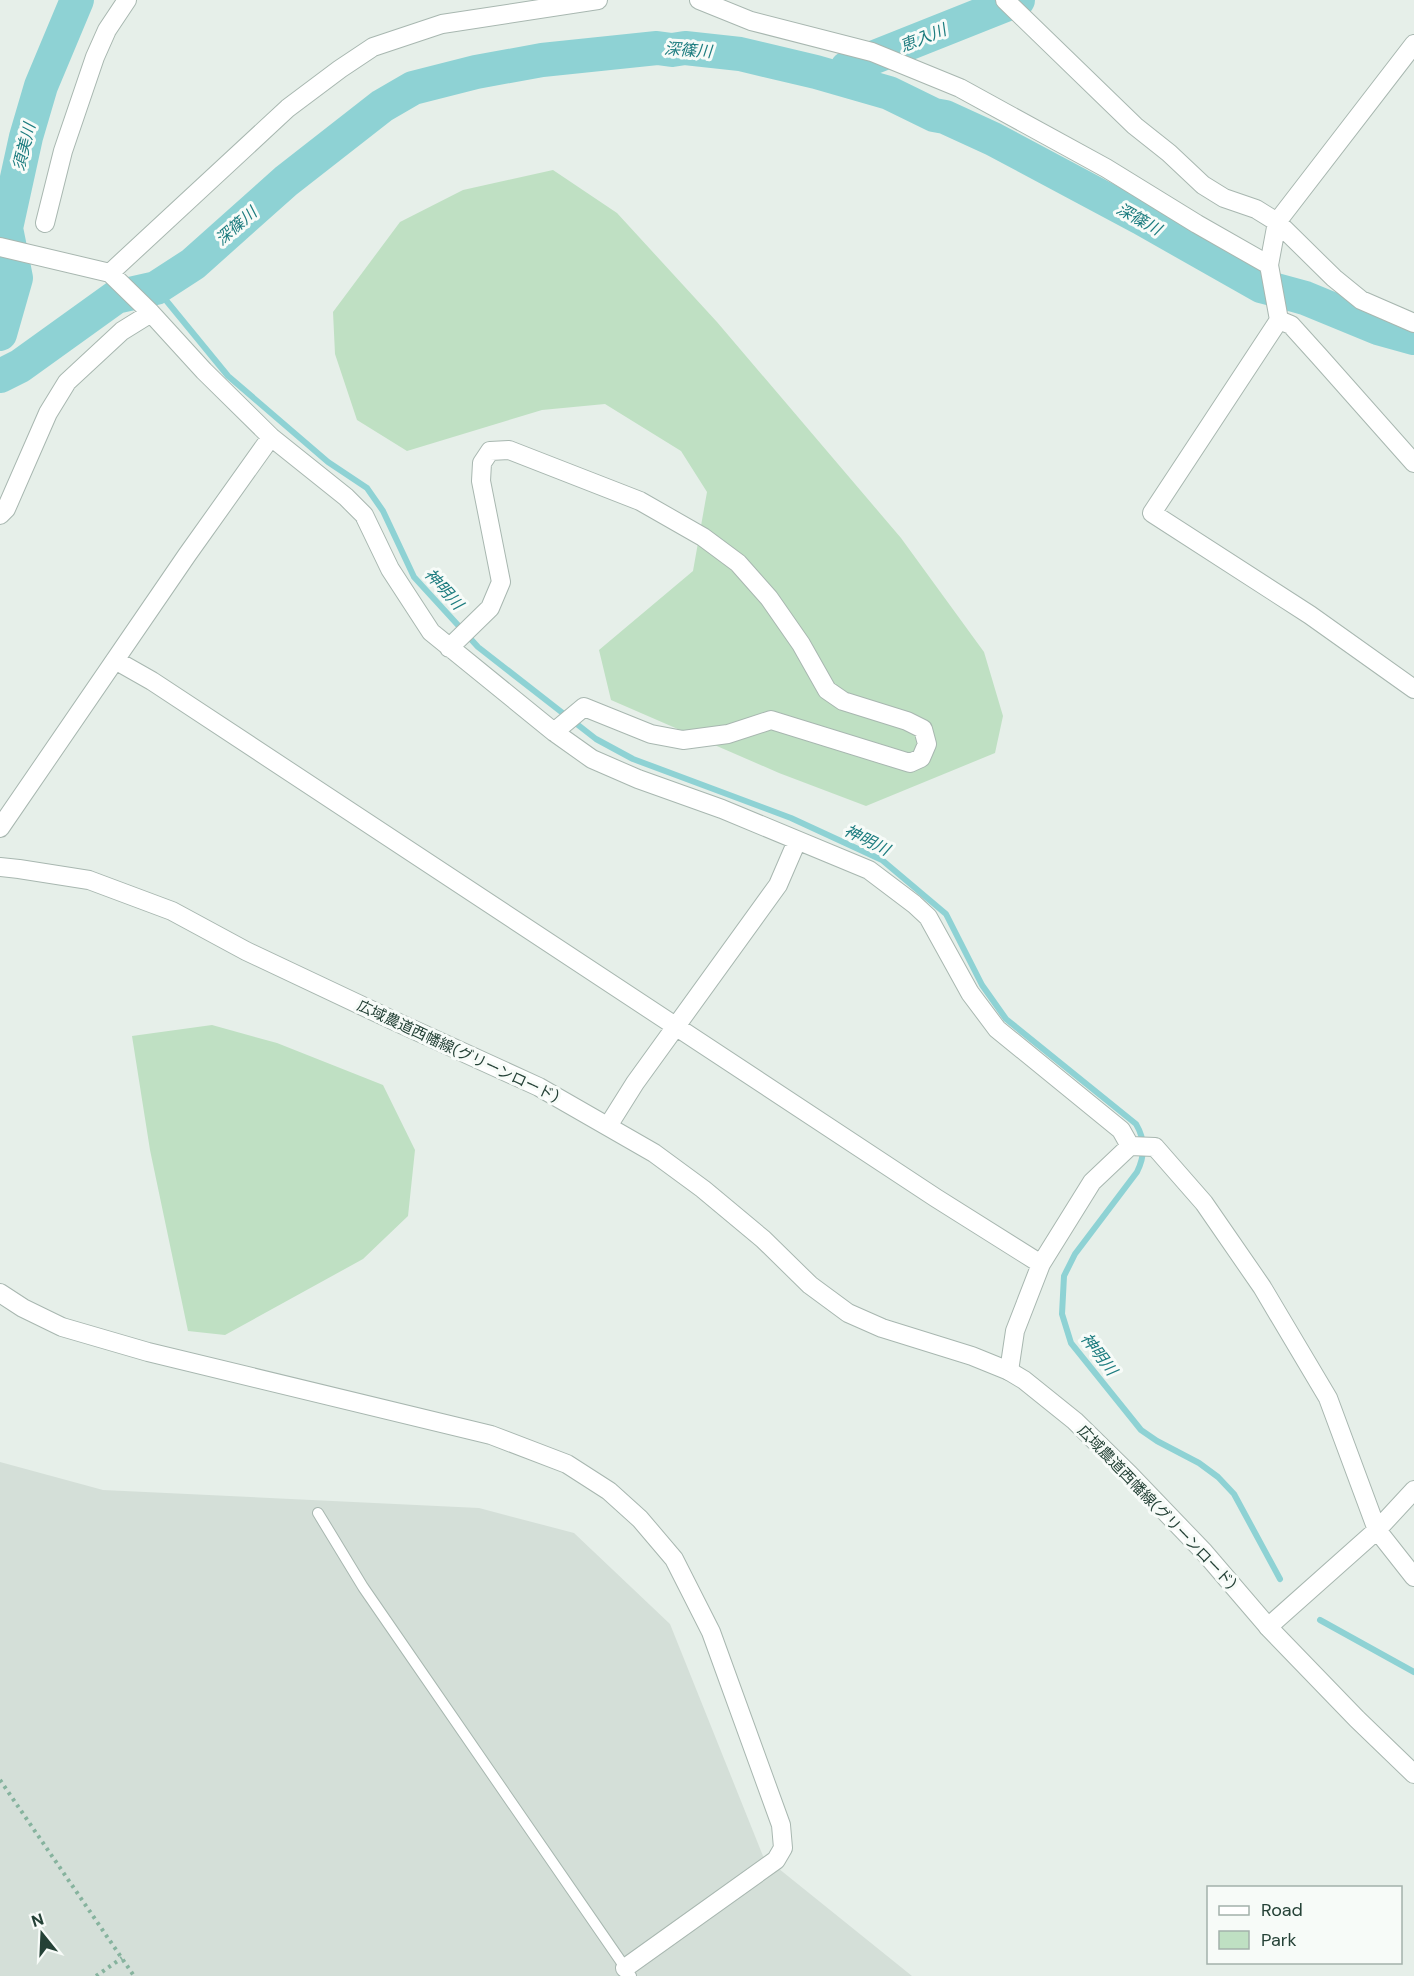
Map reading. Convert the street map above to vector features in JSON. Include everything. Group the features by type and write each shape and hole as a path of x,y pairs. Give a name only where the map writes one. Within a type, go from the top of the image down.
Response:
{"street":[{"path":"45,223 63,151 95,57 107,30 127,0"},
{"path":"110,273 288,108 374,47 442,24 598,0"},
{"path":"699,0 751,21 873,52 960,88 1106,168 1269,265"},
{"path":"1005,0 1135,126 1169,153 1203,185 1224,198 1256,209 1277,222 1334,278 1361,300 1414,323"},
{"path":"1414,44 1277,222 1269,265 1279,320 1152,513 1310,615 1414,688"},
{"path":"0,247 110,273 271,437 346,497 364,515 390,569 431,632 458,639 592,759 722,809 869,870 921,911 928,917 970,993 997,1029 1121,1130 1130,1146"},
{"path":"0,515 6,509 48,413 67,382 122,331 151,313"},
{"path":"1279,320 1291,325 1414,463"},
{"path":"0,828 187,555 271,437"},
{"path":"458,639 490,608 501,582 481,481 482,463 490,451 509,450 640,501 703,537 738,563 770,598 801,644 827,690 843,701 907,721 923,729 927,744 921,758 910,763 771,720 728,734 683,740 651,734 584,707 557,730"},
{"path":"115,660 152,681 1041,1264"},
{"path":"608,1126 675,1026 778,885 796,841"},
{"name":"広域農道西幡線(グリーンロード)","path":"0,867 89,880 172,911 256,956 540,1087 654,1153 704,1189 763,1239 810,1284 848,1313 882,1328 941,1345 1009,1371 1024,1380 1075,1421 1130,1475 1204,1552 1268,1627 1414,1774"},
{"path":"1009,1371 1015,1331 1041,1264 1092,1182 1130,1146 1155,1147 1204,1203 1262,1287 1328,1398 1377,1530 1414,1577"},
{"path":"0,1293 23,1308 62,1327 148,1352 491,1435 567,1464 609,1491 640,1520 674,1559 711,1632 781,1825 783,1848 776,1860 628,1972"},
{"path":"1268,1627 1377,1530 1414,1490"}],"lane":[{"path":"318,1513 363,1587 628,1972"}],"path":[{"path":"0,1779 134,1976"},
{"path":"96,1976 122,1958"}],"shaded area":[{"path":"0,1462 103,1490 479,1508 574,1533 670,1624 763,1856 912,1976 0,1976"}],"green space":[{"path":"553,170 617,213 717,322 901,538 984,652 1003,716 995,753 866,806 779,773 611,700 599,650 693,571 707,492 681,451 605,404 542,410 407,451 357,420 335,354 333,312 400,222 463,190"},
{"path":"212,1025 277,1043 383,1085 415,1150 408,1216 363,1259 225,1335 188,1331 150,1150 132,1036"}],"waterway":[{"name":"須美川","path":"0,334 16,278 6,228 26,137 41,86 77,0"},
{"name":"恵入川","path":"847,68 1018,0"},
{"name":"深篠川","path":"0,376 20,366 116,297 156,288 193,264 286,181 382,106 413,88 476,72 542,60 657,48 672,50 685,48 740,54 816,72 889,93 934,115 945,117 993,139 1141,218 1261,286 1305,298 1378,328 1414,338"},
{"name":"神明川","path":"156,288 228,376 328,462 367,488 383,511 414,577 478,647 596,739 633,759 791,818 882,860 946,914 982,985 1006,1019 1136,1124 1143,1148 1137,1172 1075,1254 1064,1276 1062,1314 1071,1343 1141,1430 1199,1463 1218,1477 1234,1494 1280,1579"},
{"name":"神明川","path":"1320,1620 1414,1672"}]}
